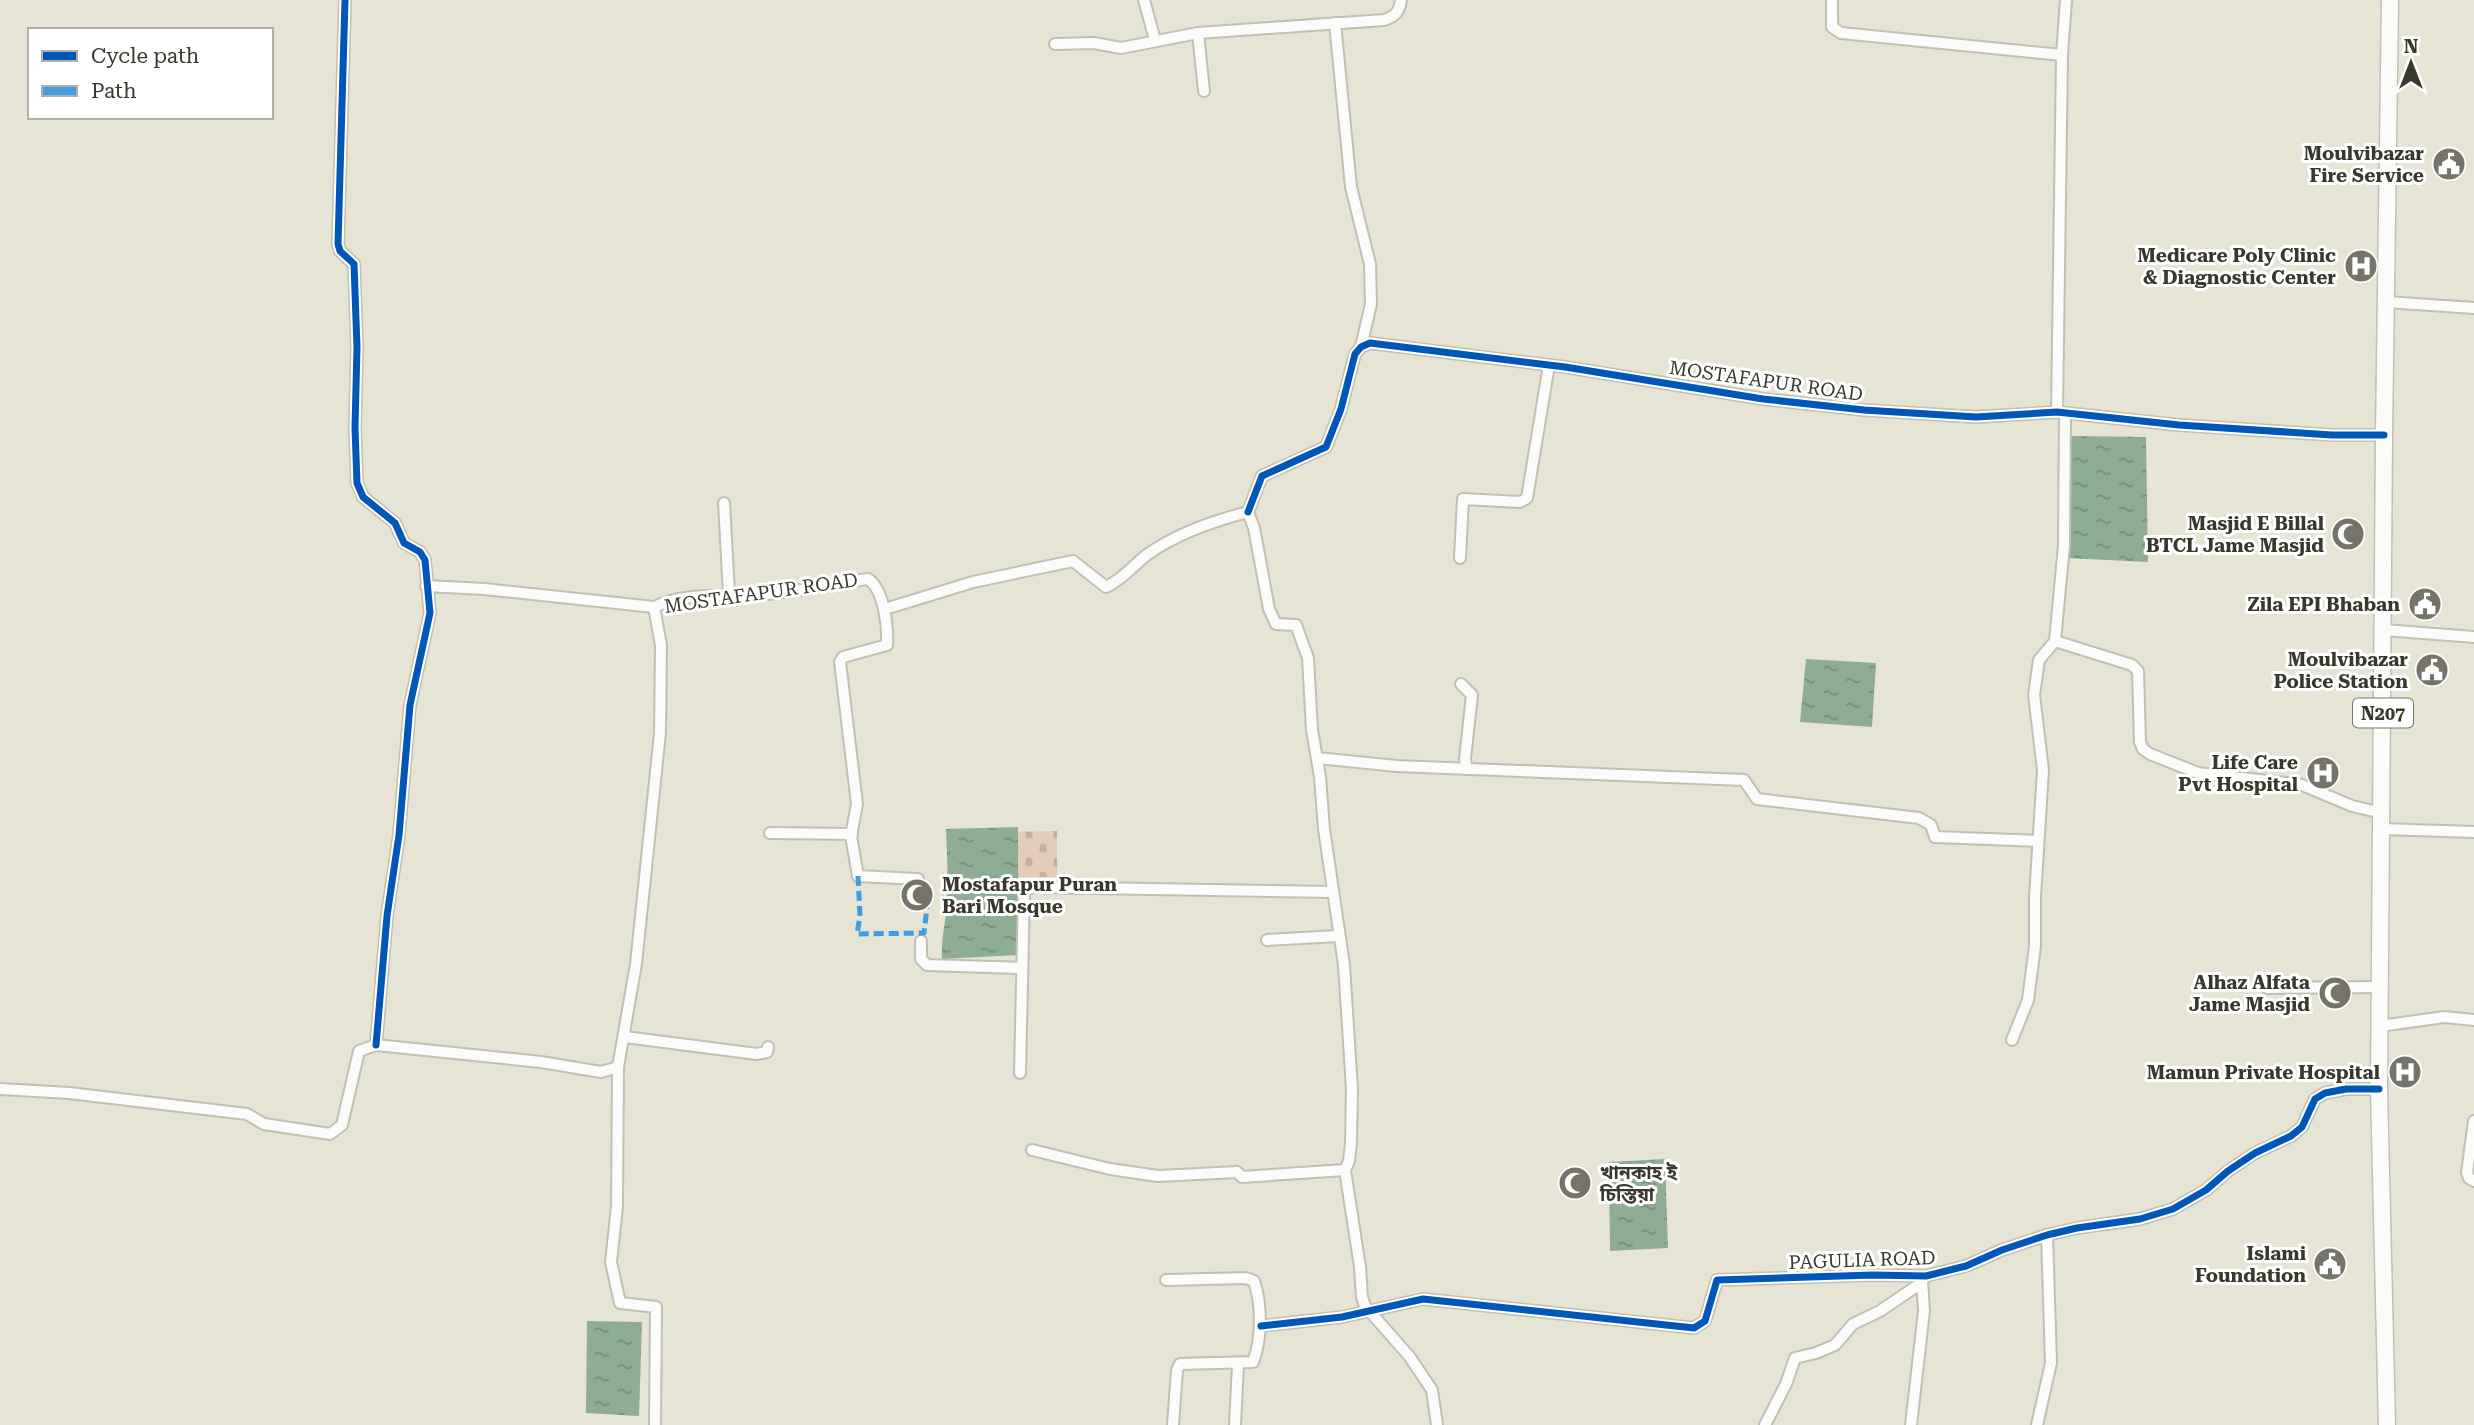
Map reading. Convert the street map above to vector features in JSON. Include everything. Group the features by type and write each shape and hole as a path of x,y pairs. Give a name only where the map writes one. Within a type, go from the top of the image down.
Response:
{"highway":[{"name":"N207","path":"2387,1425 2379,1088 2390,0"}],"street":[{"path":"345,0 338,244 340,251 354,264 357,483 363,497 395,523 404,543 420,552 425,560 430,613 410,705 376,1045"},
{"path":"1144,0 1155,40"},
{"path":"1055,44 1094,43 1121,48 1198,33 1384,20 1399,11 1401,0"},
{"path":"1832,0 1832,27 1841,33 2062,55"},
{"path":"2012,1040 2028,1000 2034,960 2043,770 2035,695 2039,660 2055,641 2064,545 2061,413 2062,55 2066,0"},
{"path":"1335,23 1351,187 1370,264 1371,304 1341,408 1326,447 1262,477 1248,512 1255,528 1269,609 1276,624 1296,625 1308,658 1312,730 1344,965 1352,1066 1351,1143 1345,1170 1362,1297 1368,1310 1409,1356 1432,1390 1437,1425"},
{"path":"1198,33 1204,91"},
{"path":"2386,302 2474,308"},
{"name":"MOSTAFAPUR ROAD","path":"1360,347 1370,343 1549,365 1763,399 1864,410 1976,417 2061,413 2179,425 2332,435 2384,435"},
{"path":"1460,558 1463,499 1520,502 1527,498 1549,365"},
{"path":"724,503 729,594"},
{"path":"917,894 918,879 858,876 852,834 857,804 841,659 887,645 885,608 973,582 1073,561 1106,587 1120,580 1146,556 1169,541 1221,519 1248,512"},
{"name":"MOSTAFAPUR ROAD","path":"426,586 484,589 654,607 667,601 729,594 755,595 868,579 873,581 885,608"},
{"path":"654,607 661,645 660,733 636,964 618,1067 617,1206 611,1262 620,1303 656,1307 655,1425"},
{"path":"2384,630 2474,637"},
{"path":"2055,641 2132,665 2138,671 2140,742 2143,749 2150,754 2198,773 2302,785 2328,794 2382,821 2474,832"},
{"path":"1461,684 1472,695 1465,759 1468,769"},
{"path":"1317,758 1397,766 1744,780 1757,799 1919,818 1931,825 1935,837 2038,841"},
{"path":"770,833 852,834"},
{"path":"1020,1073 1024,894 1029,887 1332,892"},
{"path":"1267,940 1338,936"},
{"path":"921,941 921,959 927,965 1022,968"},
{"path":"2267,988 2381,987"},
{"path":"2380,1026 2444,1017 2474,1020"},
{"path":"625,1037 757,1054 767,1052 768,1047"},
{"path":"0,1089 69,1093 247,1114 264,1124 330,1134 342,1125 359,1051 376,1045 541,1062 601,1072 618,1067"},
{"name":"PAGULIA ROAD","path":"1368,1310 1423,1299 1694,1328 1705,1321 1717,1280 1873,1275 1924,1278 1966,1266 2002,1250 2047,1236 2077,1228 2140,1219 2173,1209 2206,1190 2255,1153 2291,1136 2302,1127 2315,1099 2325,1093 2379,1088"},
{"path":"2474,1121 2467,1173 2474,1181"},
{"path":"1032,1150 1110,1169 1158,1177 1237,1172 1242,1177 1257,1177 1345,1170"},
{"path":"2036,1425 2050,1363 2047,1236"},
{"path":"1166,1280 1246,1278 1254,1281 1261,1326 1253,1362 1180,1364 1173,1425"},
{"path":"1910,1425 1924,1311 1924,1278"},
{"name":"PAGULIA ROAD","path":"1765,1425 1786,1384 1795,1358 1835,1345 1853,1324 1880,1311 1924,1278"},
{"path":"1261,1326 1342,1317 1368,1310"},
{"path":"1235,1425 1238,1364"}],"green space":[{"path":"1057,831 1057,877 1007,877 1010,832"}],"water":[{"path":"2068,436 2146,437 2148,562 2067,558"},
{"path":"1806,659 1876,663 1872,727 1800,722"},
{"path":"1018,827 1018,955 942,959 948,872 946,829"},
{"path":"1665,1159 1668,1248 1610,1251 1609,1162"},
{"path":"587,1321 642,1322 639,1416 586,1413"}],"marked path":[{"path":"858,876 860,916 857,934 924,933 927,907"}],"cycle path":[{"path":"345,0 338,244 340,251 354,264 357,483 363,497 395,523 404,543 420,552 425,560 430,613 410,705 376,1045"},
{"path":"1248,512 1262,476 1326,447 1341,409 1355,354 1370,343 1565,367 1763,399 1864,410 1976,417 2057,412 2179,425 2332,435 2384,435"},
{"path":"1261,1326 1342,1317 1423,1299 1694,1328 1705,1321 1717,1280 1926,1276 1966,1266 2047,1235 2140,1219 2173,1209 2206,1190 2255,1153 2291,1136 2302,1127 2315,1099 2325,1093 2346,1089 2379,1089"}],"place":[{"name":"Moulvibazar Fire Service","path":"2449,164"},
{"name":"Medicare Poly Clinic & Diagnostic Center","path":"2361,266"},
{"name":"Masjid E Billal BTCL Jame Masjid","path":"2348,534"},
{"name":"Zila EPI Bhaban","path":"2425,604"},
{"name":"Moulvibazar Police Station","path":"2432,670"},
{"name":"Life Care Pvt Hospital","path":"2323,773"},
{"name":"Mostafapur Puran Bari Mosque","path":"917,895"},
{"name":"Alhaz Alfata Jame Masjid","path":"2335,993"},
{"name":"Mamun Private Hospital","path":"2405,1072"},
{"name":"খানকাহ ই চিস্তিয়া","path":"1575,1183"},
{"name":"Islami Foundation","path":"2330,1264"}]}
